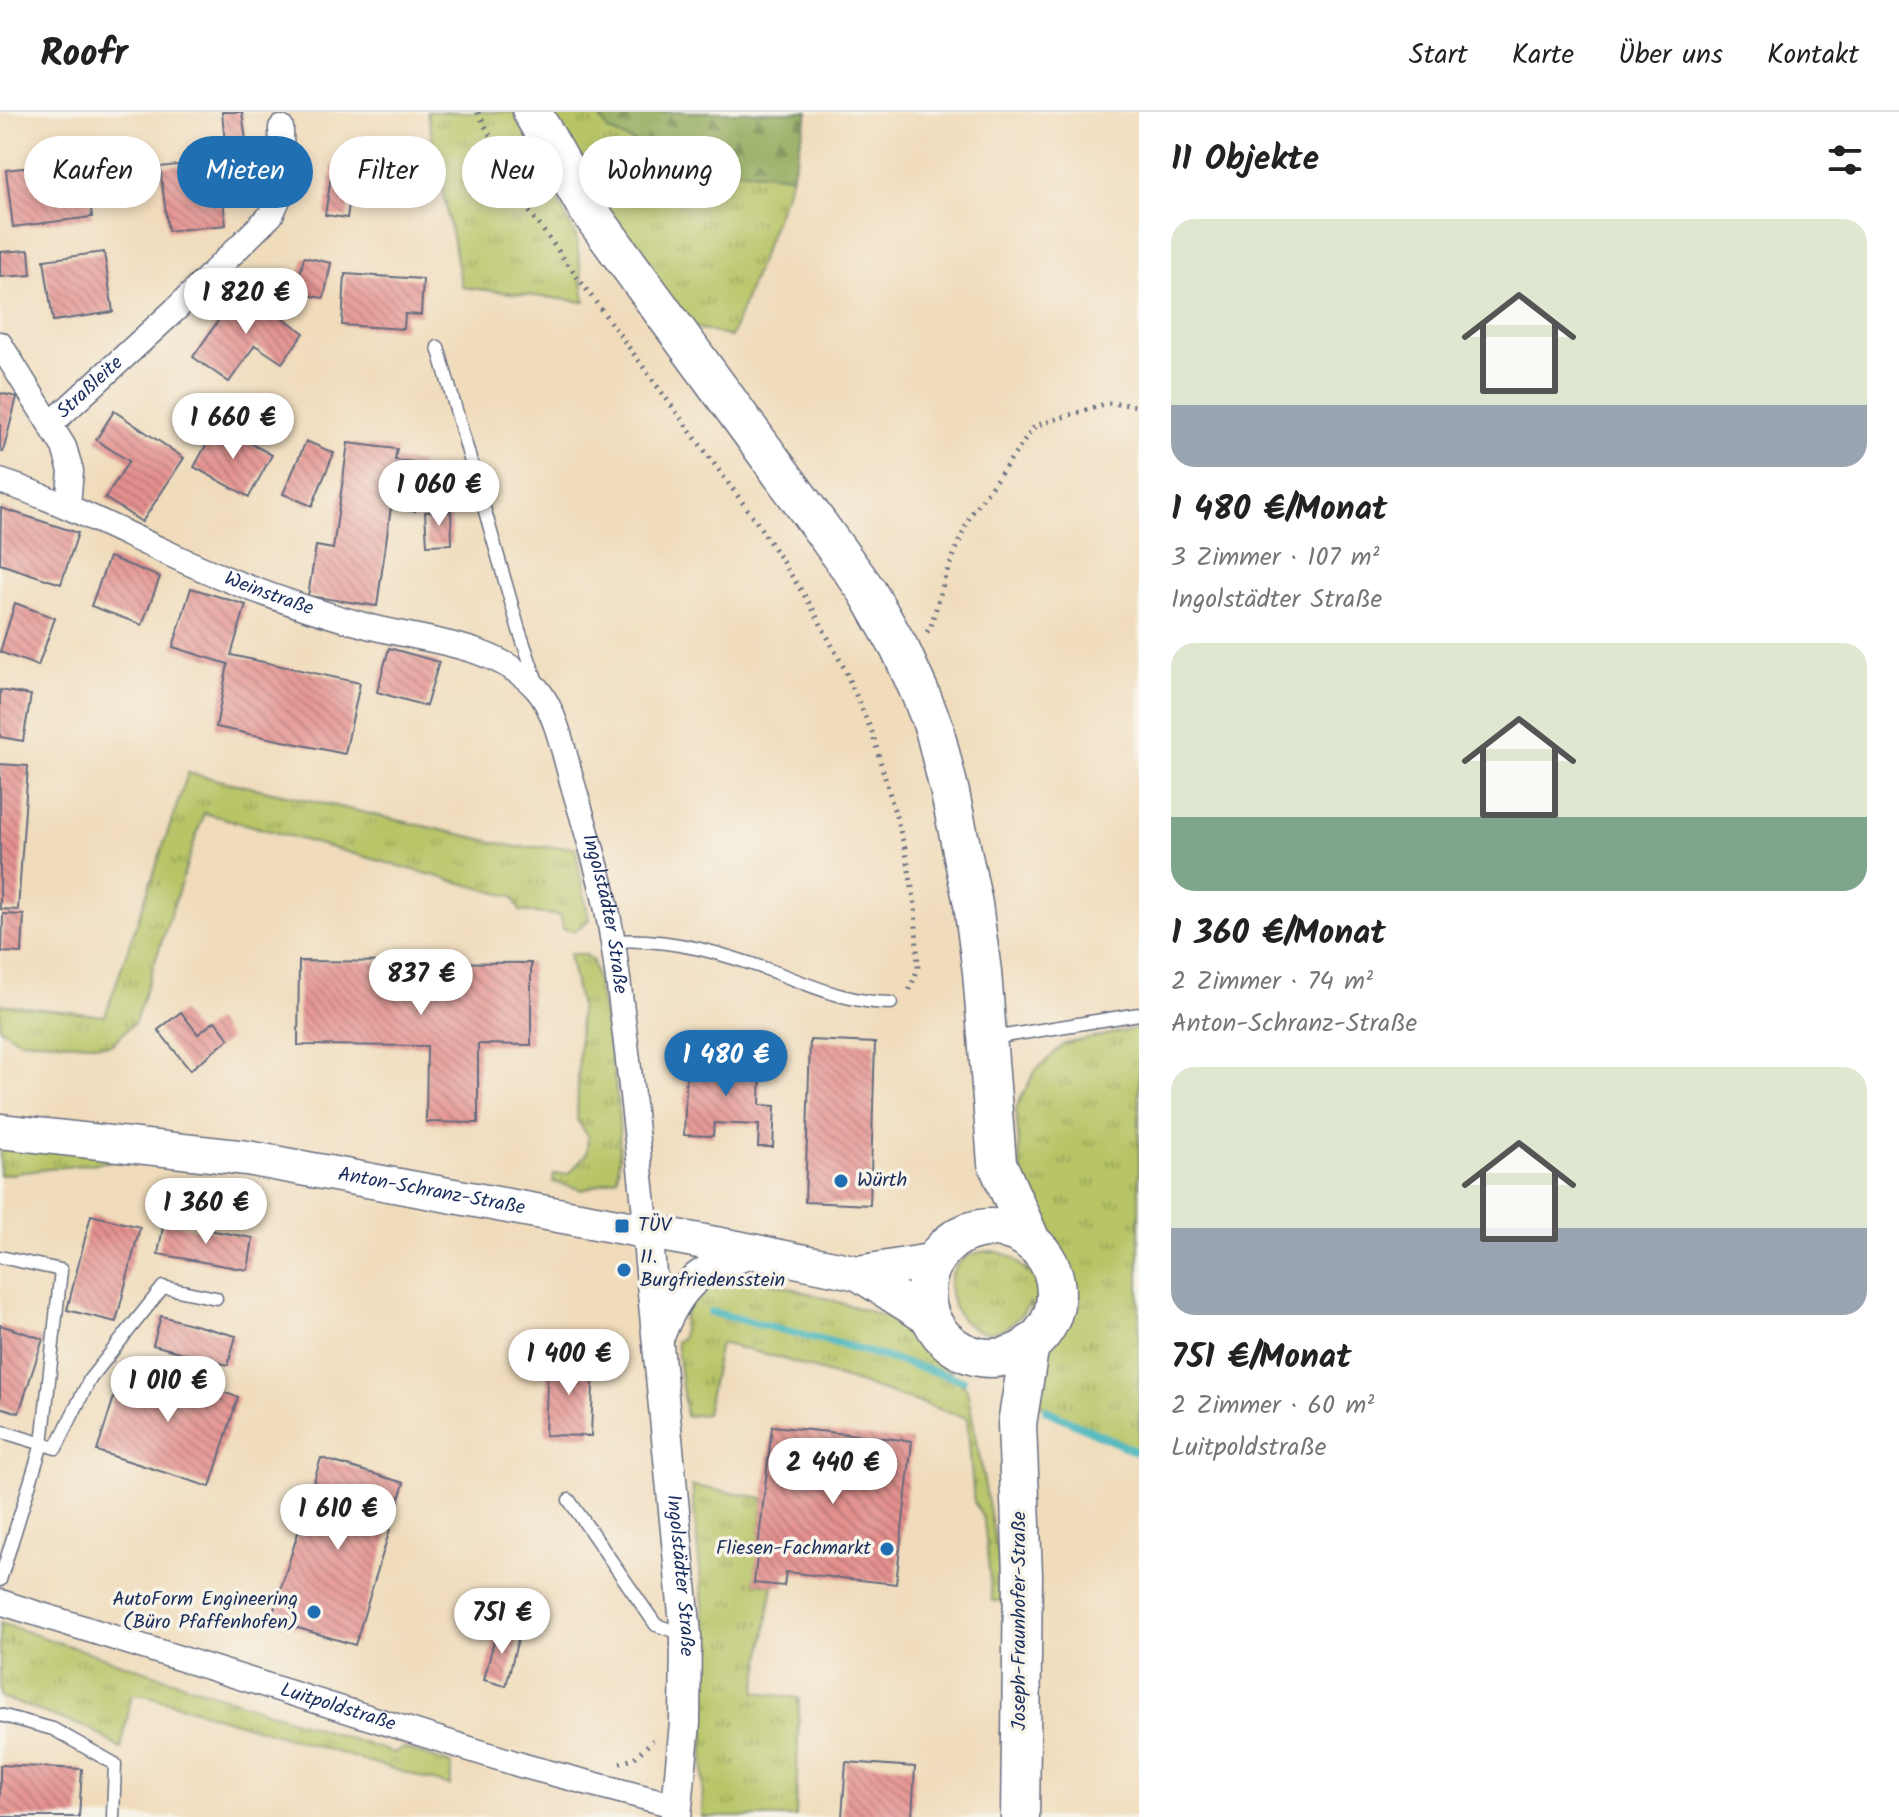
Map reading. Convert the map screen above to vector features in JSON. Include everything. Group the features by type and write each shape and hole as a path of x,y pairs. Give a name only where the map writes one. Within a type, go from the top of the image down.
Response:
{"main road":[{"path":"532,112 587,208 867,591 902,653 934,728 973,904 989,1038 997,1163 969,1232"},
{"name":"Anton-Schranz-Straße","path":"0,1131 247,1158 757,1252 858,1273 933,1321"},
{"name":"Joseph-Fraunhofer-Straße","path":"997,1163 1032,1243 1050,1265 1056,1294 1049,1322 1030,1344 1017,1424 1023,1575 1020,1817"},
{"path":"1030,1344 1003,1356 974,1355 950,1343 933,1321 926,1290 936,1260 950,1243 969,1232 998,1228 1016,1233 1032,1243"},
{"name":"Anton-Schranz-Straße","path":"858,1273 936,1260"},
{"name":"Joseph-Fraunhofer-Straße","path":"974,1355 1017,1424"}],"street":[{"name":"Straßleite","path":"52,423 176,309 271,215 282,191 281,128"},
{"name":"Straßleite","path":"0,344 52,423 64,447 71,471 68,505"},
{"name":"Weinstraße","path":"0,481 68,505 162,551 262,593 315,611 459,647 507,664 525,676 541,693"},
{"name":"Ingolstädter Straße","path":"541,693 564,754 593,850 613,941 659,1335 686,1635 685,1723 677,1812"},
{"name":"Ingolstädter Straße","path":"659,1335 677,1296 686,1285 731,1258 757,1252"},
{"name":"Luitpoldstraße","path":"0,1602 677,1812"}],"lane":[{"path":"438,347 519,630 541,693"},
{"path":"613,941 640,939 679,944 717,953 853,1000 891,1003"},
{"path":"989,1038 1139,1014"},
{"path":"0,1257 61,1270 42,1444 0,1580"},
{"path":"0,1431 56,1448 90,1379 163,1287 216,1298"},
{"path":"569,1500 656,1625 686,1635"},
{"path":"0,1715 53,1729 115,1764 113,1817"}],"path":[{"path":"478,112 529,211 756,521 810,604 844,668 872,732 905,848 915,904 916,980 905,999 891,1003"},
{"path":"902,653 915,647 931,626 945,577 970,516 1035,426 1108,403 1139,406"}],"green space":[{"path":"427,112 515,112 527,136 462,136 462,208 562,208 576,237 585,302 462,287 446,207 446,136 432,136"},
{"path":"548,112 596,112 610,131 621,136 579,136 579,167"},
{"path":"596,112 808,112 792,176 741,171 741,136 620,136 609,131"},
{"path":"741,171 792,176 731,337 687,325 613,228 602,208 741,208"},
{"path":"188,773 517,847 575,847 589,920 575,931 563,929 561,916 520,911 513,897 204,813 135,1022 111,1045 19,1040 0,1028 0,1004 105,1016"},
{"path":"569,954 585,954 593,961 613,1070 619,1125 617,1178 583,1190 553,1182 554,1174 569,1174 587,1153 588,1136 577,1120 580,1008"},
{"path":"1139,1028 1139,1450 1037,1403 1030,1303 1009,1325 988,1332 971,1327 958,1314 951,1296 951,1277 961,1261 990,1251 1009,1256 1028,1274 1016,1108 1035,1071 1064,1044"},
{"path":"0,1141 137,1158 0,1175"},
{"path":"752,1276 881,1315 914,1332 967,1389 1002,1579 1002,1601 992,1601 984,1520 974,1502 967,1418 777,1357 720,1343 706,1414 686,1416 676,1342 682,1338 686,1309 703,1289 717,1281"},
{"path":"692,1486 764,1498 755,1583 773,1585 756,1692 799,1698 796,1817 702,1817 707,1648"},
{"path":"0,1623 393,1753 403,1748 452,1764 450,1786 148,1696 132,1694 121,1749 92,1730 0,1697"}],"building":[{"path":"222,112 242,112 245,136 224,136"},
{"path":"177,165 177,208 224,208 226,225 168,231 161,167"},
{"path":"24,168 24,208 91,208 92,217 13,227 6,170"},
{"path":"329,190 329,208 348,208 347,218 325,215"},
{"path":"29,250 31,275 0,277 0,252"},
{"path":"104,252 113,312 53,321 44,260"},
{"path":"304,257 331,263 324,298 296,293"},
{"path":"345,274 423,279 421,315 405,314 404,329 342,325"},
{"path":"241,288 304,333 282,363 255,345 229,382 193,357"},
{"path":"0,393 17,397 3,452 0,451"},
{"path":"114,411 184,458 142,522 105,498 129,461 96,440"},
{"path":"217,425 272,455 249,497 194,467"},
{"path":"306,441 334,453 312,506 283,494"},
{"path":"348,443 397,449 395,460 421,463 415,511 391,507 377,606 308,596 316,546 333,549"},
{"path":"1,508 78,533 61,584 0,564"},
{"path":"451,511 452,544 427,545 425,512"},
{"path":"109,557 160,577 142,625 91,606"},
{"path":"191,588 246,605 231,655 360,683 345,754 216,727 228,664 173,647"},
{"path":"15,603 55,618 38,666 0,652"},
{"path":"389,648 439,662 426,706 377,692"},
{"path":"0,690 31,695 23,741 0,737"},
{"path":"0,764 28,766 18,910 0,909"},
{"path":"3,914 24,915 22,953 2,952"},
{"path":"299,961 531,963 531,1045 478,1044 478,1123 426,1122 427,1046 298,1045"},
{"path":"181,1012 198,1034 215,1021 229,1039 190,1070 158,1030"},
{"path":"810,1040 875,1043 870,1205 805,1202"},
{"path":"687,1059 761,1062 760,1105 775,1106 773,1147 758,1147 759,1125 714,1123 713,1136 684,1135"},
{"path":"91,1215 140,1227 116,1322 67,1310"},
{"path":"164,1222 253,1238 248,1270 158,1254"},
{"path":"161,1316 236,1336 228,1365 153,1345"},
{"path":"0,1325 43,1339 19,1413 0,1407"},
{"path":"548,1358 594,1360 591,1436 545,1435"},
{"path":"125,1362 238,1397 210,1487 97,1451"},
{"path":"772,1426 912,1441 896,1584 786,1572 784,1586 754,1583"},
{"path":"321,1458 404,1483 355,1645 271,1620"},
{"path":"498,1625 520,1631 506,1686 484,1680"},
{"path":"846,1762 915,1767 912,1817 842,1817"},
{"path":"0,1765 82,1769 79,1817 0,1817"}],"waterway":[{"path":"711,1312 840,1344 963,1380"},
{"path":"1046,1410 1139,1453"}],"place":[{"name":"Würth","path":"841,1181"},
{"name":"TÜV","path":"622,1226"},
{"name":"11. Burgfriedensstein","path":"624,1270"},
{"name":"Fliesen-Fachmarkt","path":"887,1549"},
{"name":"AutoForm Engineering (Büro Pfaffenhofen)","path":"314,1612"}]}
